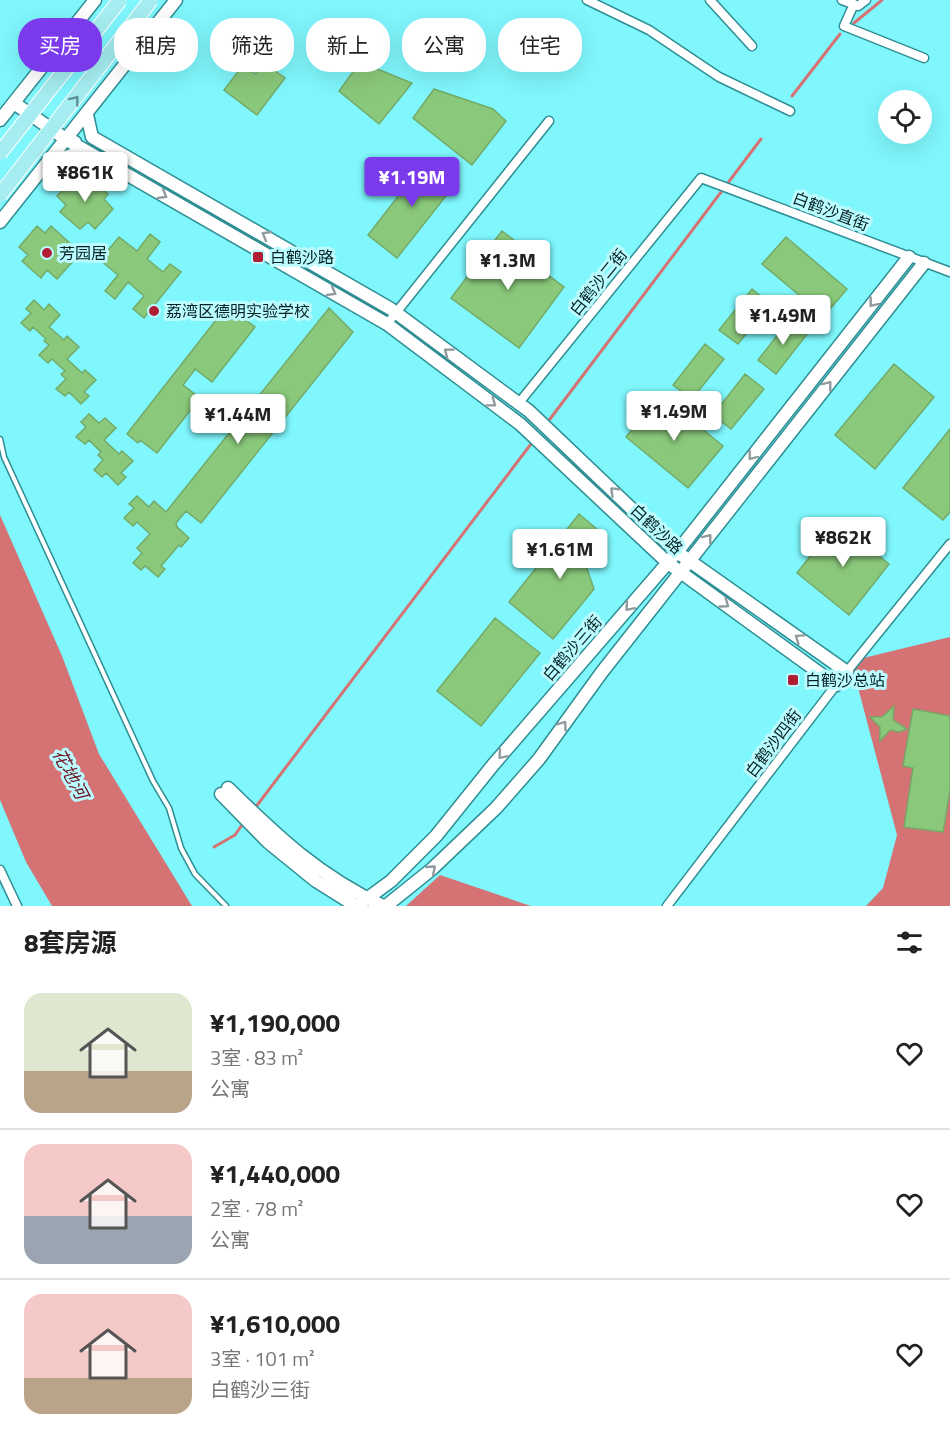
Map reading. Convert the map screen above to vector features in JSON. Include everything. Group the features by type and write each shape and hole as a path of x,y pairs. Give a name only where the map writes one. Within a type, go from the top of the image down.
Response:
{"main road":[{"path":"0,153 120,0"},
{"path":"0,195 151,0"}],"street":[{"path":"0,120 95,0"},
{"path":"0,222 176,0"},
{"path":"587,0 650,30 719,77 790,111"},
{"path":"710,0 752,46"},
{"path":"842,0 858,6 866,0"},
{"path":"854,4 844,26 924,58"},
{"name":"白鹤沙路","path":"14,103 67,140 387,324 520,424 668,563 836,685"},
{"path":"87,115 92,136 114,150"},
{"path":"387,324 549,121"},
{"path":"67,140 114,150"},
{"name":"白鹤沙路","path":"114,150 295,252 396,313 529,411 677,552 847,672"},
{"path":"49,162 72,155 94,155"},
{"name":"白鹤沙直街","path":"701,178 950,272"},
{"name":"白鹤沙二街","path":"518,404 701,178"},
{"name":"白鹤沙三街","path":"360,903 391,881 436,836 493,765 677,552 909,257"},
{"path":"228,795 263,831 360,903 385,906 432,869 496,808 538,759 680,572 924,263"},
{"name":"白鹤沙四街","path":"667,906 836,685 950,544"},
{"path":"0,870 17,906"}],"lane":[{"path":"0,439 4,457 153,781 169,808 181,848 195,874 226,906"}],"water":[{"name":"花地河","path":"0,515 62,656 99,754 192,906 52,906 26,862 0,800"},
{"path":"950,637 950,906 866,906 883,888 897,835 851,661"},
{"path":"440,875 531,906 406,906"}],"building":[{"path":"238,72 255,74 257,72 277,72 285,78 257,115 224,90"},
{"path":"353,72 385,72 412,83 379,124 339,91"},
{"path":"434,89 493,109 506,121 472,165 413,118"},
{"path":"427,159 457,182 397,258 368,235"},
{"name":"芳园居","path":"74,177 81,184 88,177 108,194 104,199 113,209 95,229 88,222 80,229 60,212 66,205 57,196"},
{"name":"芳园居","path":"37,226 45,233 51,226 72,245 67,251 75,259 57,279 47,270 41,278 22,261 28,255 19,247"},
{"path":"502,231 532,254 528,260 564,287 519,348 451,298"},
{"path":"150,234 160,242 147,259 163,272 170,264 181,272 144,318 133,309 144,296 128,282 115,299 105,291 118,275 100,260 119,237 137,251"},
{"path":"786,237 847,289 824,316 762,264"},
{"path":"752,289 770,304 738,344 719,330"},
{"path":"34,300 44,310 49,304 60,315 49,327 64,340 67,336 79,347 67,359 82,373 85,370 96,380 84,392 89,396 81,404 69,392 65,396 56,389 66,379 61,374 65,371 52,359 48,363 39,355 49,345 44,341 46,339 33,327 30,331 21,323 31,313 26,309"},
{"path":"230,302 241,310 238,314 255,327 212,382 195,369 183,385 200,398 157,453 140,440 138,443 127,434"},
{"path":"329,308 353,332 201,523 186,511 176,523 177,527 189,538 181,547 179,545 161,566 165,569 158,577 145,566 141,570 133,563 142,553 137,548 150,534 137,522 133,526 124,518 134,508 129,504 137,496 149,507 154,501 166,512"},
{"path":"790,319 808,333 776,374 758,360"},
{"path":"705,344 724,359 692,399 673,385"},
{"path":"894,364 934,397 875,469 835,435"},
{"path":"745,374 764,389 731,429 713,415"},
{"path":"661,395 723,446 688,488 626,437"},
{"path":"89,414 99,423 105,418 116,428 104,440 119,454 122,451 133,461 121,473 126,477 118,485 106,473 102,477 94,470 103,460 98,455 101,452 89,440 85,444 76,437 86,427 81,422"},
{"path":"950,429 950,512 943,520 903,488"},
{"path":"579,514 604,535 584,560 594,589 553,639 509,602"},
{"path":"837,522 889,564 849,615 797,573"},
{"path":"495,618 540,653 481,726 437,691"},
{"path":"894,706 893,720 907,729 899,732 890,730 880,741 880,727 870,717 882,717"},
{"path":"913,709 950,716 950,790 943,832 904,827 913,768 903,766"}],"waterway":[{"path":"854,23 882,0"},
{"path":"792,96 840,34"},
{"path":"547,423 761,139"},
{"path":"255,808 534,440"},
{"path":"214,847 235,835 244,822"}],"place":[{"name":"芳园居","path":"47,253"},
{"name":"白鹤沙路","path":"258,257"},
{"name":"荔湾区德明实验学校","path":"154,311"},
{"name":"白鹤沙总站","path":"793,680"}]}
